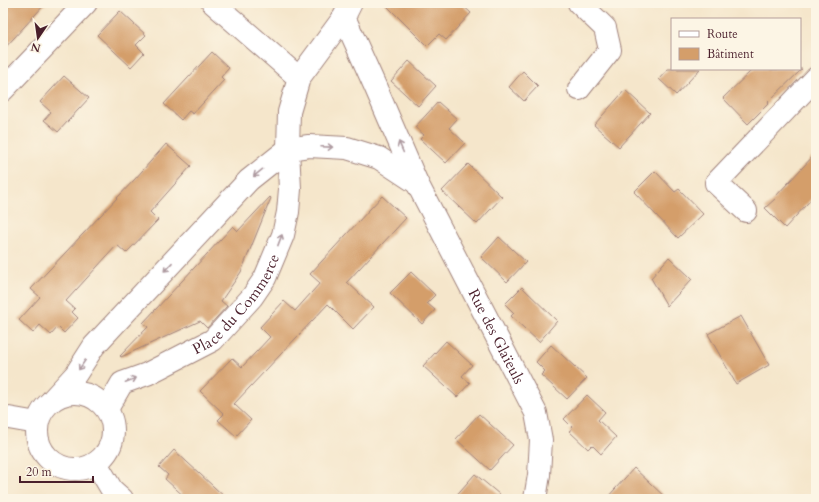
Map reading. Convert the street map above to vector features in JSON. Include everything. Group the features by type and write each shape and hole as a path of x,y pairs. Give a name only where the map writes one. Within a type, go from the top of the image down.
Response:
{"street":[{"path":"3,90 86,3"},
{"path":"213,3 299,78 347,10"},
{"path":"579,3 604,28 610,50 579,89"},
{"name":"Rue des Glaïeuls","path":"347,10 375,86 417,183 536,413 541,440 539,475 535,499"},
{"name":"Place du Commerce","path":"107,409 122,383 146,374 213,340 261,285 283,235 288,212 290,189 288,149 289,112 299,78"},
{"path":"746,211 716,182 816,78"},
{"name":"Rue des Glaïeuls","path":"288,149 309,146 347,148 379,158 417,183"},
{"path":"53,398 76,392 88,394 99,400 107,409 112,420 114,432 111,444 105,454 96,463 84,468 71,469 59,466 48,458 40,448 36,436 37,423 40,414 46,405 76,374 94,346 249,180 288,149"},
{"path":"3,417 37,423"},
{"path":"96,463 112,490 122,499"}],"building":[{"path":"3,3 46,3 3,50"},
{"path":"384,3 460,3 471,13 446,40 439,34 427,46"},
{"path":"120,11 146,35 136,45 144,53 131,67 97,35"},
{"path":"212,52 229,68 221,77 224,80 193,114 189,111 181,120 164,104"},
{"path":"409,61 436,86 418,106 391,81"},
{"path":"668,69 699,70 676,95 659,79"},
{"path":"752,70 801,70 748,124 723,98"},
{"path":"523,71 538,86 524,101 509,87"},
{"path":"64,76 89,98 58,132 44,120 51,112 40,102"},
{"path":"625,90 650,113 619,147 594,125"},
{"path":"438,102 457,119 449,128 465,143 446,163 420,139 424,135 415,127"},
{"path":"166,144 191,166 150,212 158,220 126,253 117,245 66,301 75,309 72,312 78,318 64,333 58,327 51,335 40,325 33,333 19,320 40,297 31,289"},
{"path":"816,153 816,194 785,228 765,208 776,198 775,197"},
{"path":"468,164 502,197 477,224 442,191"},
{"path":"655,171 675,192 679,189 703,214 678,238 634,192"},
{"path":"382,196 406,218 347,282 374,307 353,329 328,304 234,404 251,420 236,436 218,420 224,414 200,391 232,358 242,367 270,337 260,327 284,301 295,311 320,283 310,274"},
{"path":"270,197 271,198 241,272 221,301 227,306 207,328 200,321 121,357 120,356 148,327 143,323 233,226 238,231"},
{"path":"499,237 526,262 507,282 481,257"},
{"path":"669,257 692,279 667,306 651,278"},
{"path":"411,272 435,295 427,303 435,310 422,324 390,293"},
{"path":"522,287 557,321 539,342 511,316 514,313 505,304"},
{"path":"741,316 769,365 736,384 708,334"},
{"path":"446,341 472,365 462,376 470,383 457,397 423,366"},
{"path":"551,345 587,378 567,399 541,375 545,371 536,362"},
{"path":"587,395 605,412 598,420 616,437 601,454 592,445 588,449 569,431 573,428 564,419"},
{"path":"479,414 513,445 490,470 456,439"},
{"path":"174,450 227,499 187,499 165,479 168,475 159,467"},
{"path":"634,468 667,499 606,499"},
{"path":"475,474 505,499 453,499"}]}
